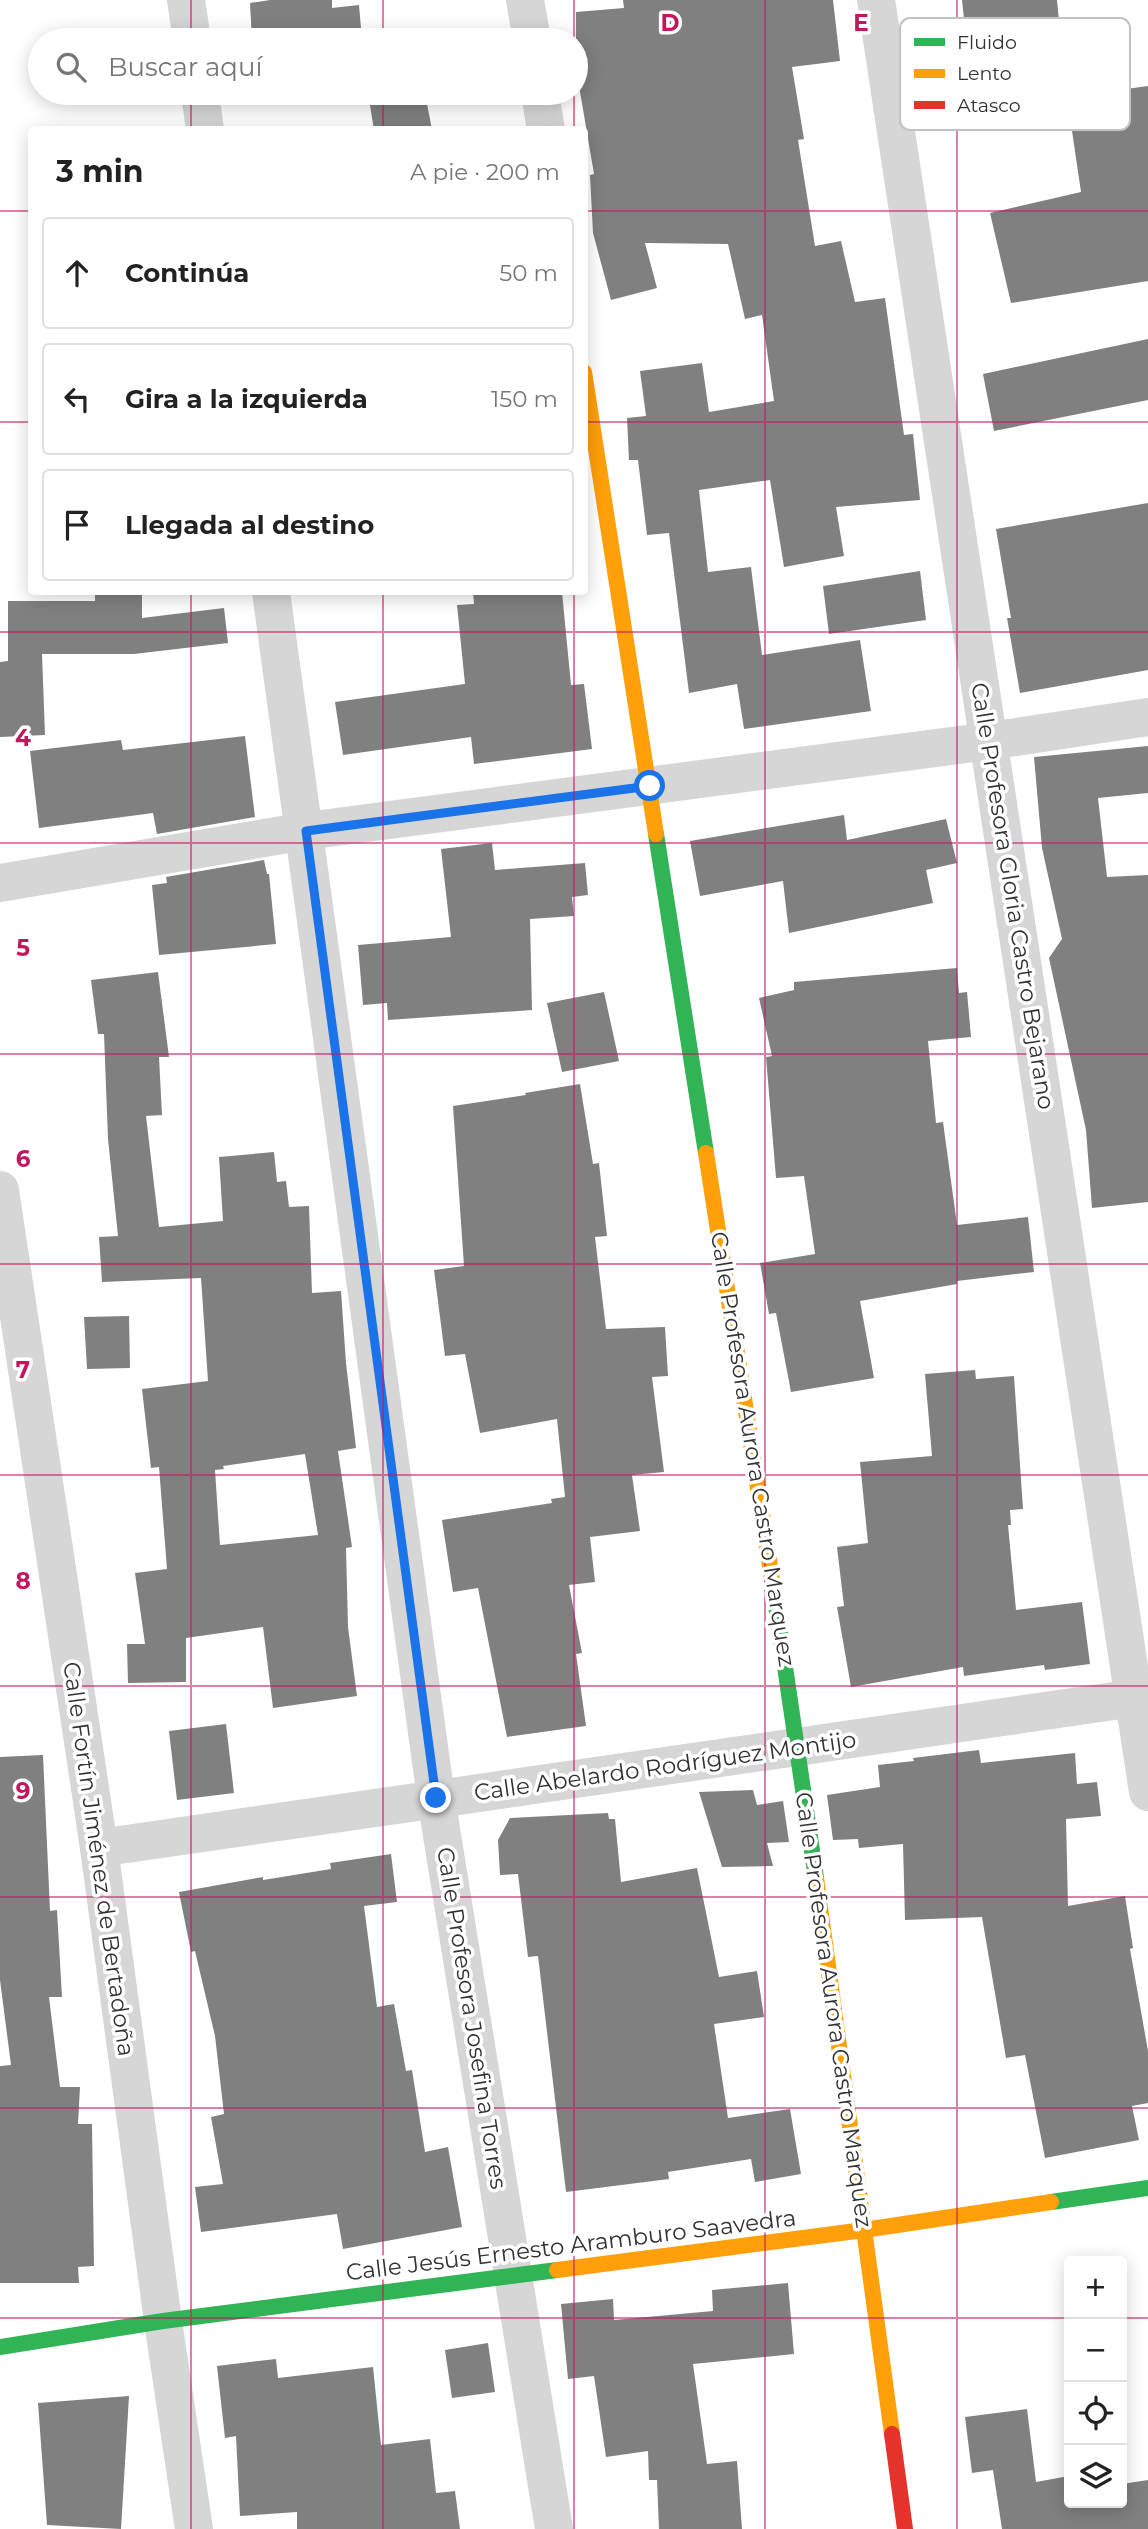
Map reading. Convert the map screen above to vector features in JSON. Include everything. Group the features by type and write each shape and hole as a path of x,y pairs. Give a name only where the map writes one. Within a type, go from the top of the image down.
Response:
{"street":[{"path":"186,0 190,28"},
{"path":"525,0 530,28"},
{"name":"Calle Profesora Gloria Castro Bejarano","path":"876,0 989,741 1140,1697 1148,1792"},
{"path":"202,105 204,126"},
{"path":"542,105 545,126"},
{"name":"Calle Profesora Aurora Castro Marquez","path":"588,397 798,1747 905,2529"},
{"name":"Calle Profesora Josefina Torres","path":"271,595 306,831 436,1798 554,2529"},
{"path":"0,883 306,831 989,741 1148,717"},
{"name":"Calle Fortín Jiménez de Bertadoña","path":"0,1190 99,1848 194,2529"},
{"name":"Calle Abelardo Rodríguez Montijo","path":"99,1848 1140,1697"},
{"name":"Calle Jesús Ernesto Aramburo Saavedra","path":"0,2347 163,2321 864,2230 1148,2188"}],"building":[{"path":"270,0 332,0 332,8 359,5 361,28 251,28 250,3"},
{"path":"623,0 833,0 840,61 792,67 804,139 798,140 815,246 841,241 855,302 885,298 904,435 913,434 920,500 836,507 844,556 784,567 770,480 699,490 708,572 751,567 762,655 860,640 871,711 744,729 737,684 689,693 669,533 647,535 638,460 629,460 627,418 646,416 640,371 702,363 709,412 774,401 762,315 745,319 728,244 645,243 657,288 611,300 593,233 590,175 594,174 588,126 582,105 588,105 588,28 576,28 576,12 624,8"},
{"path":"962,0 1057,0 1059,18 964,18"},
{"path":"1148,86 1148,281 1011,303 990,213 1081,192 1072,130 1130,130 1130,88"},
{"path":"370,105 427,105 431,126 373,126"},
{"path":"1148,339 1148,400 994,431 983,374"},
{"path":"1148,503 1148,670 1020,693 996,529"},
{"path":"920,571 926,620 829,634 823,586"},
{"path":"95,595 142,595 142,618 224,608 228,643 134,654 42,654 45,735 0,737 0,662 8,661 8,601 95,601"},
{"path":"473,595 562,595 571,685 584,684 592,749 474,764 471,737 343,755 335,702 465,684 457,605 474,604"},
{"path":"245,736 255,817 157,834 153,813 39,828 30,751 121,740 123,750"},
{"path":"1148,746 1148,793 1098,798 1107,877 1148,875 1148,1202 1092,1208 1086,1130 1049,958 1062,939 1042,848 1034,757"},
{"path":"844,815 847,840 946,819 957,863 926,870 933,903 789,933 783,881 700,896 690,841"},
{"path":"492,843 495,870 585,863 588,895 572,897 574,916 530,919 532,1010 388,1020 387,1003 363,1005 358,945 451,937 441,849"},
{"path":"264,860 269,874 276,944 159,955 152,885 167,883 166,877"},
{"path":"957,968 959,993 967,992 971,1037 928,1041 936,1123 943,1122 957,1225 1028,1217 1034,1272 957,1281 957,1284 860,1301 874,1378 791,1392 776,1313 769,1314 760,1263 815,1254 804,1176 776,1178 766,1057 772,1056 759,998 794,990 794,982"},
{"path":"158,972 169,1057 159,1057 162,1115 146,1116 159,1227 223,1221 219,1157 274,1152 277,1182 286,1181 289,1207 309,1206 312,1293 341,1291 356,1448 338,1451 352,1547 346,1548 348,1627 357,1696 273,1708 263,1627 186,1638 186,1682 128,1683 127,1644 145,1644 135,1573 167,1569 159,1467 151,1468 142,1389 208,1381 201,1278 102,1282 99,1237 118,1236 108,1139 104,1034 98,1034 91,980","holes":["305,1454 318,1535 220,1545 215,1470 224,1469 223,1466"]},
{"path":"604,992 619,1061 562,1072 547,1003"},
{"path":"580,1084 593,1164 599,1163 607,1236 595,1237 606,1329 665,1327 668,1376 652,1377 664,1472 632,1475 640,1531 590,1537 595,1582 569,1585 582,1653 576,1654 586,1726 507,1737 478,1588 453,1592 442,1520 552,1503 551,1499 565,1497 557,1419 480,1433 465,1354 445,1356 434,1270 464,1266 453,1106"},
{"path":"129,1316 130,1368 87,1369 84,1317"},
{"path":"975,1370 976,1379 1014,1376 1023,1509 1010,1510 1011,1525 1008,1525 1016,1610 1082,1602 1090,1664 1045,1670 1044,1665 964,1676 963,1667 851,1687 837,1607 844,1606 837,1547 868,1543 860,1462 932,1456 925,1374"},
{"path":"226,1724 234,1793 177,1800 169,1731"},
{"path":"979,1750 981,1763 1075,1753 1077,1784 1097,1782 1101,1816 1066,1819 1068,1906 1125,1896 1133,1948 1130,1949 1148,2051 1148,2103 1132,2106 1139,2140 1045,2158 1025,2055 1006,2058 982,1917 905,1920 903,1844 859,1848 858,1839 833,1840 827,1795 880,1787 878,1765"},
{"path":"43,1755 50,1911 57,1910 62,1997 49,1997 60,2087 80,2087 78,2124 92,2124 94,2266 78,2267 79,2283 0,2283 0,2066 11,2065 0,1980 0,1757"},
{"path":"753,1790 757,1805 783,1801 789,1842 767,1843 773,1866 722,1867 699,1792"},
{"path":"608,1813 609,1819 615,1819 621,1882 697,1868 719,1977 757,1971 764,2017 714,2024 728,2118 790,2109 801,2174 755,2182 751,2159 668,2172 669,2179 566,2192 538,1956 528,1957 518,1874 500,1875 498,1840 510,1818"},
{"path":"391,1854 397,1902 364,1906 377,2007 394,2004 406,2071 412,2070 425,2152 448,2147 462,2227 343,2249 337,2214 201,2232 195,2187 223,2184 211,2117 224,2114 215,2036 195,1951 191,1952 179,1892 263,1877 263,1880 331,1869 330,1863"},
{"path":"788,2283 794,2354 693,2364 707,2464 737,2461 742,2529 659,2529 657,2480 649,2480 648,2451 606,2457 594,2376 568,2379 561,2304 613,2299 614,2320 713,2311 712,2290"},
{"path":"488,2343 495,2392 452,2398 445,2350"},
{"path":"276,2359 278,2378 373,2367 381,2445 430,2439 436,2493 455,2491 460,2529 297,2529 297,2512 240,2516 236,2436 225,2438 217,2366"},
{"path":"129,2396 121,2529 47,2525 38,2403"},
{"path":"1027,2409 1036,2482 1064,2477 1064,2508 1127,2508 1127,2483 1148,2480 1148,2529 1002,2529 993,2470 972,2473 965,2417"}],"traffic: fast":[{"path":"656,834 706,1153"},
{"path":"774,1592 816,1878"},
{"path":"1051,2202 1148,2188"},
{"path":"0,2347 163,2321 557,2270"}],"traffic: slow":[{"path":"588,398 656,834"},
{"path":"706,1153 774,1592"},
{"path":"816,1878 892,2434"},
{"path":"557,2270 864,2230 1051,2202"}],"traffic: jam":[{"path":"892,2434 905,2529"}],"route":[{"path":"436,1798 306,831 650,786"}]}
